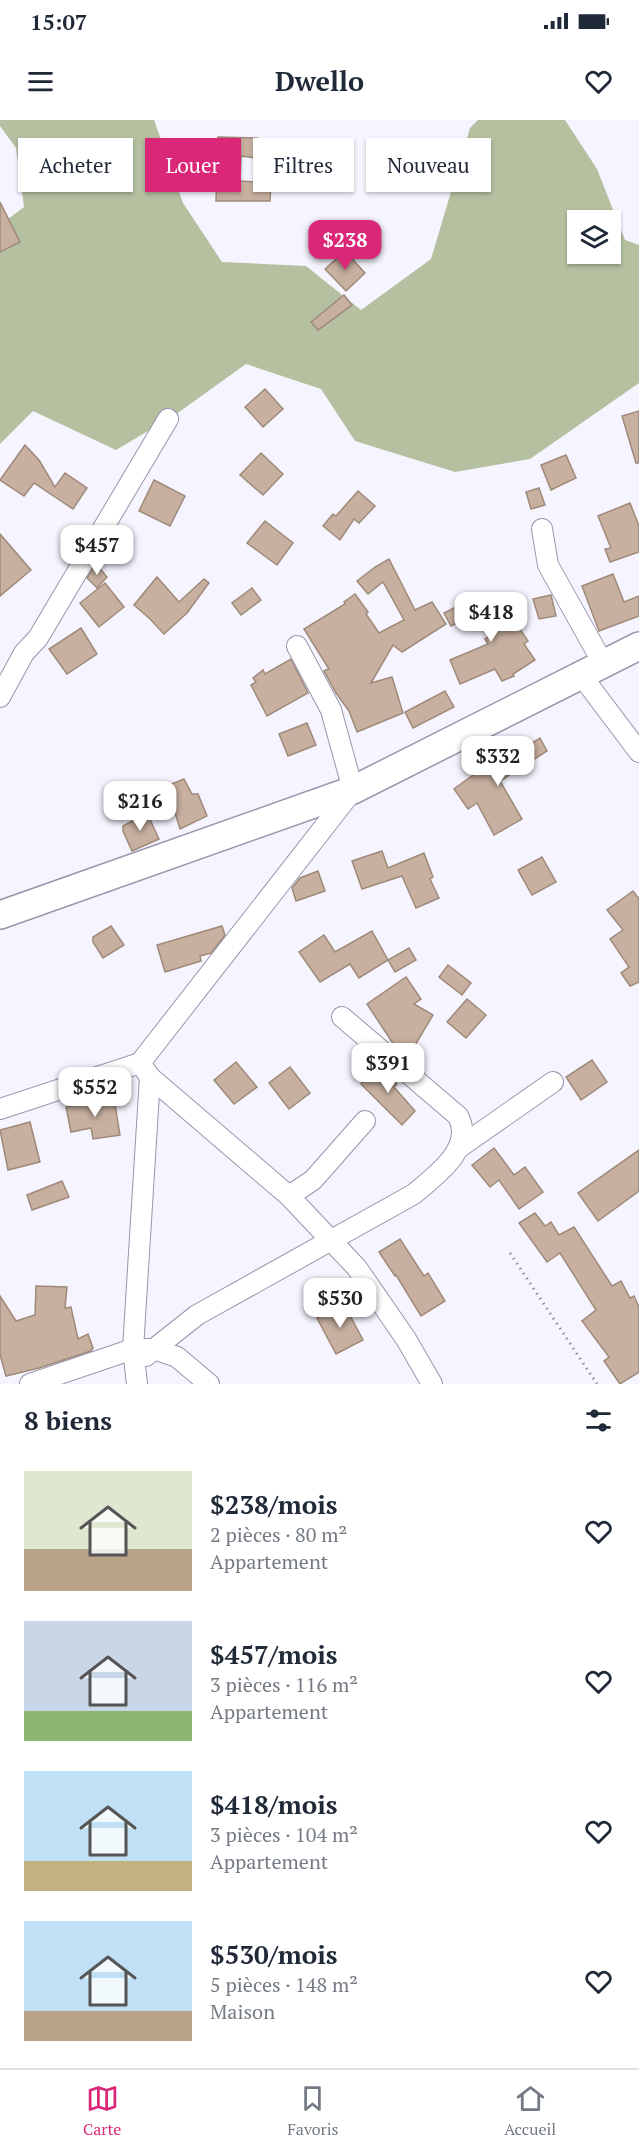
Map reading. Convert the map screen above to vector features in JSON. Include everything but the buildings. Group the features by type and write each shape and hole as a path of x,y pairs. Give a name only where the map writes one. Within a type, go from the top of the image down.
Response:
{"highway":[{"path":"0,915 353,790 639,646"}],"street":[{"path":"0,697 24,653 38,638 168,419"},
{"path":"542,529 548,565 593,670 639,752"},
{"path":"135,1366 145,1070 353,790 331,710 297,646"},
{"path":"342,1017 459,1116 464,1126 460,1147"},
{"path":"0,1109 145,1070"},
{"path":"145,1070 289,1196 357,1268 406,1339 432,1384"},
{"path":"30,1384 135,1366 197,1315 414,1194 438,1173 460,1147 553,1082"},
{"path":"289,1196 313,1180 365,1121"},
{"path":"154,1349 177,1357 209,1384"}],"path":[{"path":"510,1253 597,1384"}],"green space":[{"path":"0,120 154,120 160,138 145,138 145,192 179,192 183,203 222,262 306,266 361,310 431,259 451,192 491,192 491,138 467,138 470,128 478,120 565,120 597,169 613,210 567,210 567,264 621,264 621,230 625,240 639,245 639,383 530,459 455,472 355,441 321,389 246,364 175,415 116,450 33,411 0,444 0,225 24,207 22,192 133,192 133,138 18,138 18,163 16,148 0,126"}]}
